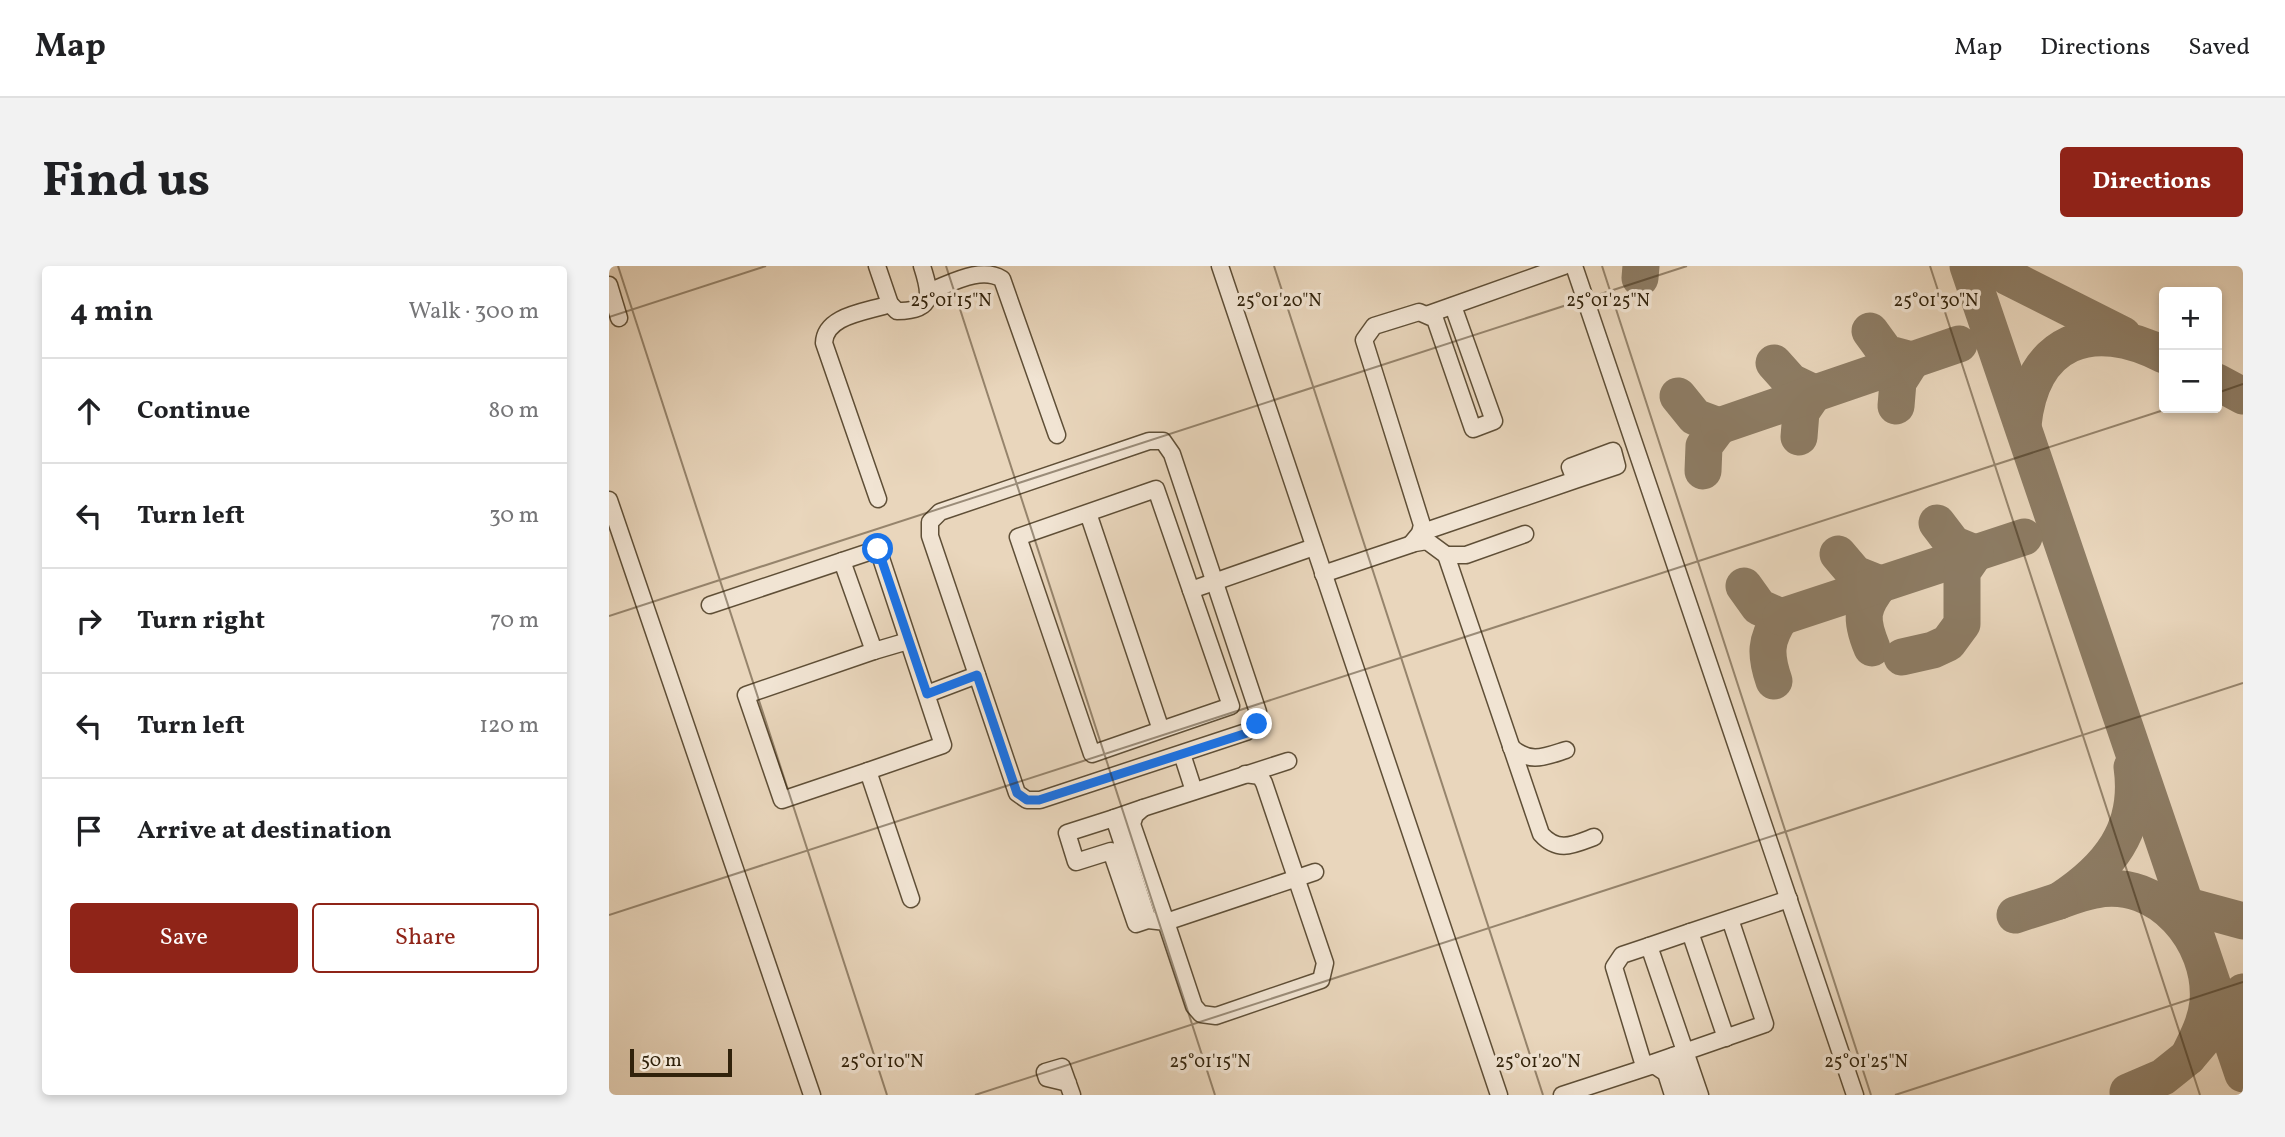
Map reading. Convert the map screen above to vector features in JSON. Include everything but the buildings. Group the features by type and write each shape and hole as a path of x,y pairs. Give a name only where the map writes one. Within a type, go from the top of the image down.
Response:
{"lane":[{"path":"877,266 890,304 897,311 906,311 925,304 930,290 922,266"},
{"path":"1220,266 1499,1095"},
{"path":"1416,539 1422,525 1364,340 1374,326 1419,312 1429,314 1564,266"},
{"path":"1574,266 1854,1095"},
{"path":"930,290 983,272 994,273 1002,279 1057,435"},
{"path":"609,285 619,318"},
{"path":"878,499 824,343 824,334 832,323 890,304"},
{"path":"1429,314 1440,329 1473,429 1494,421 1453,306"},
{"path":"1149,441 1163,441 1172,454 1215,582 1258,712 1257,724 1247,733 1039,800 1027,800 1017,793 930,536 930,522 940,512 1149,441"},
{"path":"1323,575 1416,539 1438,527 1575,480"},
{"path":"1156,489 1191,590 1231,706 1092,754 1017,537 1156,489"},
{"path":"609,500 812,1095"},
{"path":"1088,513 1161,730"},
{"path":"1438,527 1541,834 1548,842 1559,847 1594,837"},
{"path":"1416,539 1427,541 1446,555 1466,555 1525,534"},
{"path":"1191,590 1314,547"},
{"path":"710,605 878,549 943,745 782,800 746,695 908,641"},
{"path":"842,561 874,652"},
{"path":"927,694 977,675"},
{"path":"1511,747 1522,756 1534,760 1566,750"},
{"path":"1182,754 1194,791"},
{"path":"1288,761 1067,833 1076,862 1111,851 1136,924 1147,920 1165,922 1315,872"},
{"path":"868,771 911,899"},
{"path":"1143,808 1135,814 1132,824 1194,1006 1201,1014 1216,1016 1301,989 1321,980 1325,963 1264,783 1260,776 1245,774"},
{"path":"1114,818 1147,920"},
{"path":"1644,1066 1614,967 1622,955 1789,899"},
{"path":"1562,1095 1766,1024 1730,919"},
{"path":"1690,932 1725,1038"},
{"path":"1650,946 1679,1054 1686,1095"},
{"path":"1679,1054 1700,1095"},
{"path":"1644,1066 1654,1065 1666,1073 1673,1095"}],"taxiway":[{"path":"1640,278 1641,266"},
{"path":"1968,266 2243,1074"},
{"path":"1992,266 2008,277 2123,335"},
{"path":"1870,331 1886,353 1912,360 1898,382 1896,406"},
{"path":"2023,425 2029,396 2039,373 2053,356 2070,344 2090,338 2113,338 2159,353"},
{"path":"1719,426 1959,344"},
{"path":"1774,363 1791,382 1814,393 1801,412 1799,437"},
{"path":"2222,385 2243,396"},
{"path":"1678,396 1695,417 1719,426 1704,446 1703,471"},
{"path":"1902,657 1933,650 1948,643 1962,624 1962,572 1975,553 1953,544 1937,523"},
{"path":"1781,617 2024,537"},
{"path":"1838,554 1855,574 1880,584 1869,600 1864,614 1872,648"},
{"path":"1744,586 1759,607 1781,617 1772,633 1768,648 1774,681"},
{"path":"2132,767 2131,810 2126,829 2117,846 2092,875 2059,901 2090,891 2118,889 2140,893 2177,918 2191,936 2207,979 2208,1002 2205,1016 2188,1057"},
{"path":"2166,900 2243,921"},
{"path":"2015,915 2059,901"},
{"path":"2128,1092 2163,1077 2188,1057 2243,992"}],"route":[{"path":"878,549 927,694 977,675 1017,793 1027,800 1039,800 1247,733 1257,724"}]}
